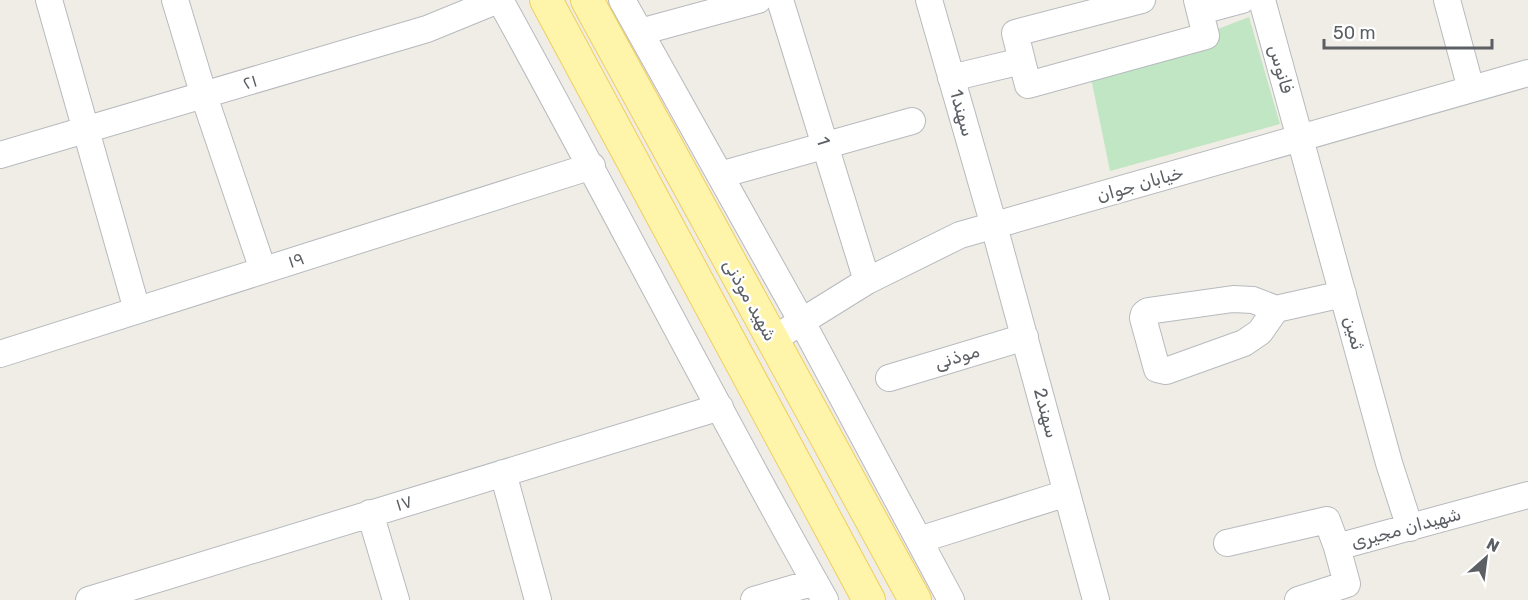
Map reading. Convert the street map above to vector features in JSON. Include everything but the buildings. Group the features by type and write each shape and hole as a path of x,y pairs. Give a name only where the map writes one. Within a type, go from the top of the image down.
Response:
{"main road":[{"name":"شهید موذنی","path":"546,0 869,600"},
{"name":"شهید موذنی","path":"587,0 915,600"}],"street":[{"path":"49,0 137,310"},
{"path":"175,0 204,96 263,270"},
{"path":"499,0 592,166 820,591 754,600"},
{"name":"۲۱","path":"0,155 427,29 499,0"},
{"path":"622,0 802,322 951,600"},
{"path":"640,32 758,0"},
{"name":"1","path":"780,0 867,281"},
{"name":"1سهند","path":"929,0 994,226"},
{"path":"1142,0 1015,33 1028,85 1206,36 1199,5 1242,0"},
{"name":"فانوس","path":"1262,0 1301,138"},
{"path":"1447,0 1471,89"},
{"path":"951,78 1022,61"},
{"name":"خیابان جوان","path":"772,340 867,281 960,235 1528,73"},
{"path":"720,175 912,121"},
{"name":"ثمین","path":"1301,138 1389,463 1410,528"},
{"name":"۱۹","path":"0,354 592,166"},
{"name":"2سهند","path":"994,226 1096,600"},
{"path":"1276,309 1260,332 1244,343 1166,371 1157,369 1143,318 1148,311 1233,299 1253,300 1276,309 1343,294"},
{"name":"موذنی","path":"889,378 1025,337"},
{"name":"۱۷","path":"89,600 720,407"},
{"path":"503,473 538,600"},
{"path":"919,540 1067,493"},
{"name":"شهیدان مجیری","path":"1298,600 1347,584 1337,547 1528,495"},
{"path":"369,513 396,600"},
{"path":"1227,543 1327,520 1337,547"}],"green space":[{"path":"1249,17 1280,124 1110,171 1091,78"}]}
